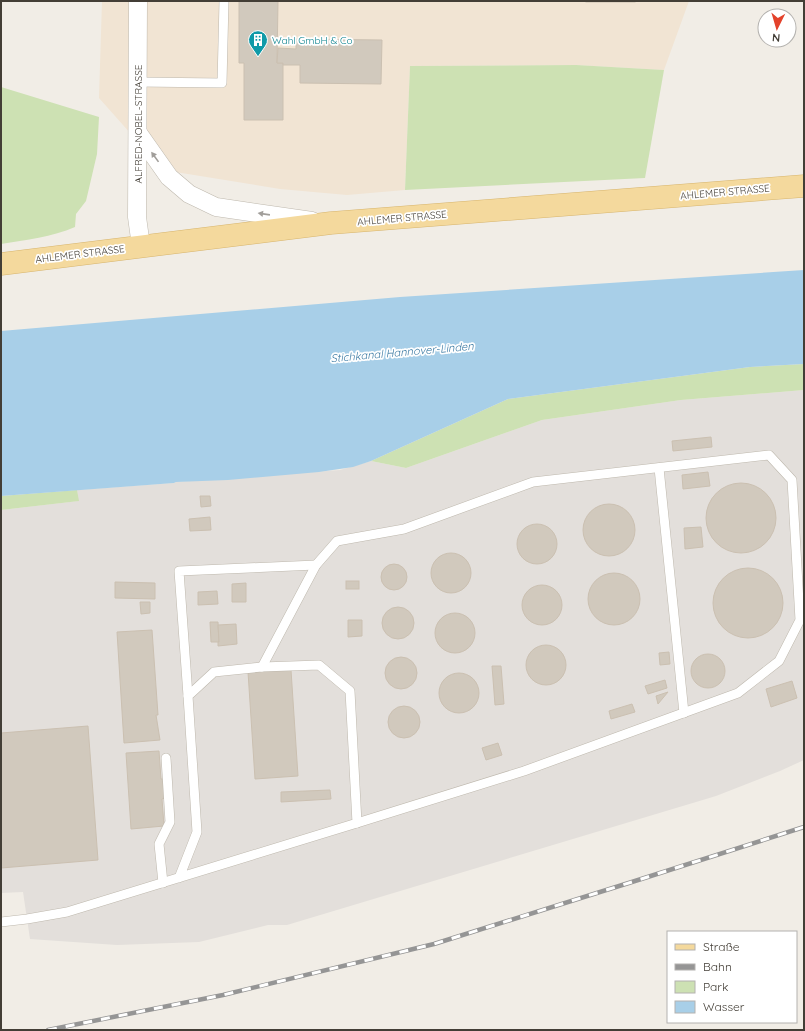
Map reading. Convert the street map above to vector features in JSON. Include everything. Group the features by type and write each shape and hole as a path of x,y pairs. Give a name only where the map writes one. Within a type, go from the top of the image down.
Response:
{"main road":[{"name":"AHLEMER STRASSE","path":"1,264 331,224 804,186"}],"street":[{"name":"ALFRED-NOBEL-STRASSE","path":"138,1 137,217 141,246"},
{"path":"138,133 170,177 188,194 216,207 331,224"}],"lane":[{"path":"138,82 222,84 224,1"},
{"path":"1,922 27,920 67,912 357,823 524,771 738,693 779,661 800,620 792,480 769,455 533,482 404,529 337,541 316,564 262,667"},
{"path":"659,468 684,713"},
{"path":"179,878 197,832 179,571 316,564"},
{"path":"188,696 214,672 262,667 319,665 350,691 357,823"},
{"path":"163,883 159,844 170,822 166,758"}],"shaded area":[{"path":"102,1 689,1 664,70 576,65 410,66 405,190 347,195 280,189 163,170 99,98"},
{"path":"804,390 804,760 716,796 287,925 268,925 199,942 117,945 30,939 23,892 1,893 1,510 78,501 77,490 340,470 371,461 406,468 542,420 681,400"}],"green space":[{"path":"576,65 664,70 645,178 405,190 410,66"},
{"path":"1,87 99,117 97,154 86,201 76,214 75,227 48,236 1,244"},
{"path":"804,364 804,390 681,400 542,420 406,468 371,461 508,399 750,367"},
{"path":"77,490 79,501 1,510 1,496"}],"water":[{"name":"Stichkanal Hannover-Linden","path":"804,270 804,364 750,367 508,399 371,461 353,467 319,472 228,480 176,482 1,496 1,331 400,297"}],"building":[{"name":"Wahl GmbH & Co","path":"239,1 278,1 277,63 283,63 283,120 244,120 244,63 239,63"},
{"path":"635,1 635,2 586,2"},
{"path":"296,39 382,40 381,84 300,83 300,65 283,65 283,63 277,63 278,48 296,49"},
{"path":"711,437 712,447 673,451 672,441"},
{"path":"708,472 710,486 683,489 682,475"},
{"path":"741,483 754,486 766,493 773,505 776,518 773,531 766,543 754,550 741,553 728,550 716,543 709,531 706,518 709,505 716,493 728,486"},
{"path":"200,496 210,496 211,506 201,507"},
{"path":"604,504 614,504 628,511 635,525 635,535 628,549 614,556 604,556 594,552 587,545 583,535 583,525 587,515 594,508"},
{"path":"210,517 211,530 190,531 189,519"},
{"path":"541,524 548,527 554,533 557,544 556,552 548,561 541,564 533,564 526,561 518,552 517,540 520,533 529,525"},
{"path":"701,527 703,547 685,549 684,528"},
{"path":"455,553 462,556 468,562 471,573 470,581 462,590 455,593 447,593 440,590 432,581 431,569 434,562 443,554"},
{"path":"394,564 403,568 407,577 403,586 394,590 385,586 381,577 385,568"},
{"path":"748,568 761,571 773,578 780,590 783,603 780,616 773,628 761,635 748,638 735,635 723,628 716,616 713,603 716,590 723,578 735,571"},
{"path":"609,573 619,573 633,580 640,594 640,604 633,618 619,625 609,625 599,621 592,614 588,604 588,594 592,584 599,577"},
{"path":"346,581 359,581 359,589 346,589"},
{"path":"115,582 155,583 155,599 115,598"},
{"path":"246,583 246,602 232,602 232,584"},
{"path":"546,585 553,588 559,594 562,605 561,613 553,622 546,625 538,625 531,622 523,613 522,601 525,594 534,586"},
{"path":"217,591 218,604 198,605 198,592"},
{"path":"140,602 150,602 150,613 141,614"},
{"path":"395,607 401,607 410,611 414,623 410,635 401,639 395,639 386,635 382,626 382,620 386,611"},
{"path":"459,613 466,616 472,622 475,633 474,641 466,650 459,653 451,653 444,650 436,641 435,629 438,622 447,614"},
{"path":"348,620 362,620 362,636 348,637"},
{"path":"210,622 218,622 219,642 211,642"},
{"path":"236,624 237,644 218,646 218,625"},
{"path":"152,630 158,715 156,715 160,740 124,743 117,632"},
{"path":"550,645 557,648 563,654 566,665 565,673 557,682 550,685 542,685 535,682 527,673 526,661 529,654 538,646"},
{"path":"669,652 670,664 660,665 659,653"},
{"path":"705,654 711,654 715,655 722,661 725,671 724,678 718,685 711,688 705,688 701,687 694,681 691,674 691,668 692,664 698,657"},
{"path":"398,657 404,657 413,661 417,673 413,685 404,689 398,689 389,685 385,676 385,670 389,661"},
{"path":"492,666 501,666 504,704 495,705"},
{"path":"291,670 298,776 255,779 248,672"},
{"path":"463,673 470,676 476,682 479,693 478,701 470,710 463,713 455,713 448,710 440,701 439,689 442,682 451,674"},
{"path":"665,680 667,688 648,694 645,686"},
{"path":"792,681 797,698 771,707 766,689"},
{"path":"668,692 658,704 656,696"},
{"path":"632,704 635,712 611,719 609,711"},
{"path":"401,706 407,706 416,710 420,722 416,734 407,738 401,738 392,734 388,725 388,719 392,710"},
{"path":"88,726 98,860 1,868 1,733"},
{"path":"498,743 502,755 486,760 482,748"},
{"path":"159,751 161,779 163,779 165,798 162,799 164,826 131,829 126,753"},
{"path":"330,790 331,799 281,802 281,792"}],"railway":[{"path":"48,1030 223,995 434,944 804,827"}],"place":[{"name":"Wahl GmbH & Co","path":"258,57"}]}
